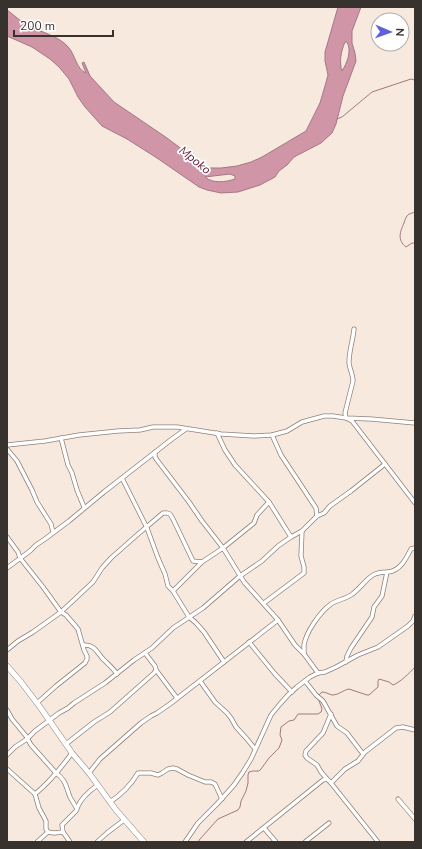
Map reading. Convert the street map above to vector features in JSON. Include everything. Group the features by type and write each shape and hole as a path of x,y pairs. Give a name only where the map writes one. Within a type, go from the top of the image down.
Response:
{"street":[{"path":"346,418 345,413 353,381 349,360 354,329"},
{"path":"7,445 79,435 140,430 153,427 254,436 272,435 287,431 302,422 324,416 415,423"},
{"path":"346,418 352,421 415,503"},
{"path":"7,568 186,429"},
{"path":"217,433 224,450 235,465 269,502 291,537"},
{"path":"272,435 281,455 316,508 317,516"},
{"path":"61,438 68,465 84,507"},
{"path":"7,449 17,461 37,502 51,524 53,532"},
{"path":"155,452 155,457 157,460 223,548 248,588 264,603 318,673"},
{"path":"7,755 59,713 117,674 152,648 173,628 208,604 240,576 262,561 278,546 302,531 317,516 324,513 330,506 352,491 385,464"},
{"path":"122,478 147,527 168,586 189,617 204,632 224,662"},
{"path":"173,592 202,562 223,548 254,523 257,515 269,502"},
{"path":"7,650 61,612 93,582 111,558 167,512 173,519 193,561 202,562"},
{"path":"264,603 304,573 301,556 302,531"},
{"path":"7,536 18,552 20,558 61,612 78,629 87,656 85,663 37,703"},
{"path":"304,654 304,644 313,624 321,613 331,604 350,596 374,574 396,570 404,561 411,549 415,548"},
{"path":"346,662 351,648 372,617 374,607 382,596 387,572"},
{"path":"185,842 198,823 218,804 234,785 251,759 271,715 292,692 305,681 318,673 325,672 358,655 384,644 408,626 413,621 415,616"},
{"path":"89,773 100,759 141,723 162,710 278,620"},
{"path":"250,642 274,674 292,692"},
{"path":"83,645 87,644 94,647 102,659 117,674"},
{"path":"145,653 177,698"},
{"path":"7,666 50,720 72,753 124,820 144,842"},
{"path":"66,744 94,722 110,712 156,670"},
{"path":"200,681 215,702 228,713 236,727 255,749"},
{"path":"305,681 323,701 337,726 347,734 363,754"},
{"path":"7,710 12,719 26,736 30,745 56,774 61,777 67,786 70,796 77,809"},
{"path":"331,714 323,733 306,751 305,755 317,765 321,772 378,842"},
{"path":"331,783 345,769 358,761 363,754 396,728 403,727 415,730"},
{"path":"35,794 56,774 72,753"},
{"path":"110,802 129,787 138,773 151,773 158,775 168,769 173,768 205,782 215,784 222,799"},
{"path":"7,769 35,794 39,808 46,821 46,829 48,832"},
{"path":"246,842 323,780 327,779"},
{"path":"70,842 63,832 62,825 76,811 85,795 98,785"},
{"path":"398,799 415,819"},
{"path":"97,842 124,820"},
{"path":"306,842 329,822"},
{"path":"264,828 276,842"},
{"path":"48,832 63,832"},
{"path":"37,842 48,832"}],"water":[{"name":"Mpoko","path":"338,7 361,7 352,31 352,43 356,61 343,96 336,124 332,133 321,143 294,157 279,171 275,177 260,185 238,192 221,193 199,187 127,139 102,126 85,107 69,79 59,67 32,47 7,36 7,10 27,25 60,40 71,51 80,69 86,73 82,63 84,62 90,76 114,102 209,168 237,166 251,162 306,131 320,103 328,75 325,52","holes":["345,42 347,42 349,53 342,71 341,56","230,174 235,176 235,179 224,182 212,181 205,177"]}],"waterway":[{"path":"337,119 342,117 372,92 411,79 415,80"},
{"path":"415,212 406,217 400,236 401,242 406,247 412,243 415,243"},
{"path":"319,695 322,692 334,695 349,689 369,695 378,687 379,679 393,685 404,678 415,667"},
{"path":"198,842 218,819 238,810 246,791 249,772 259,771 279,748 282,740 280,735 281,727 289,721 294,720 298,714 318,714 321,712 322,709 318,698"}]}
